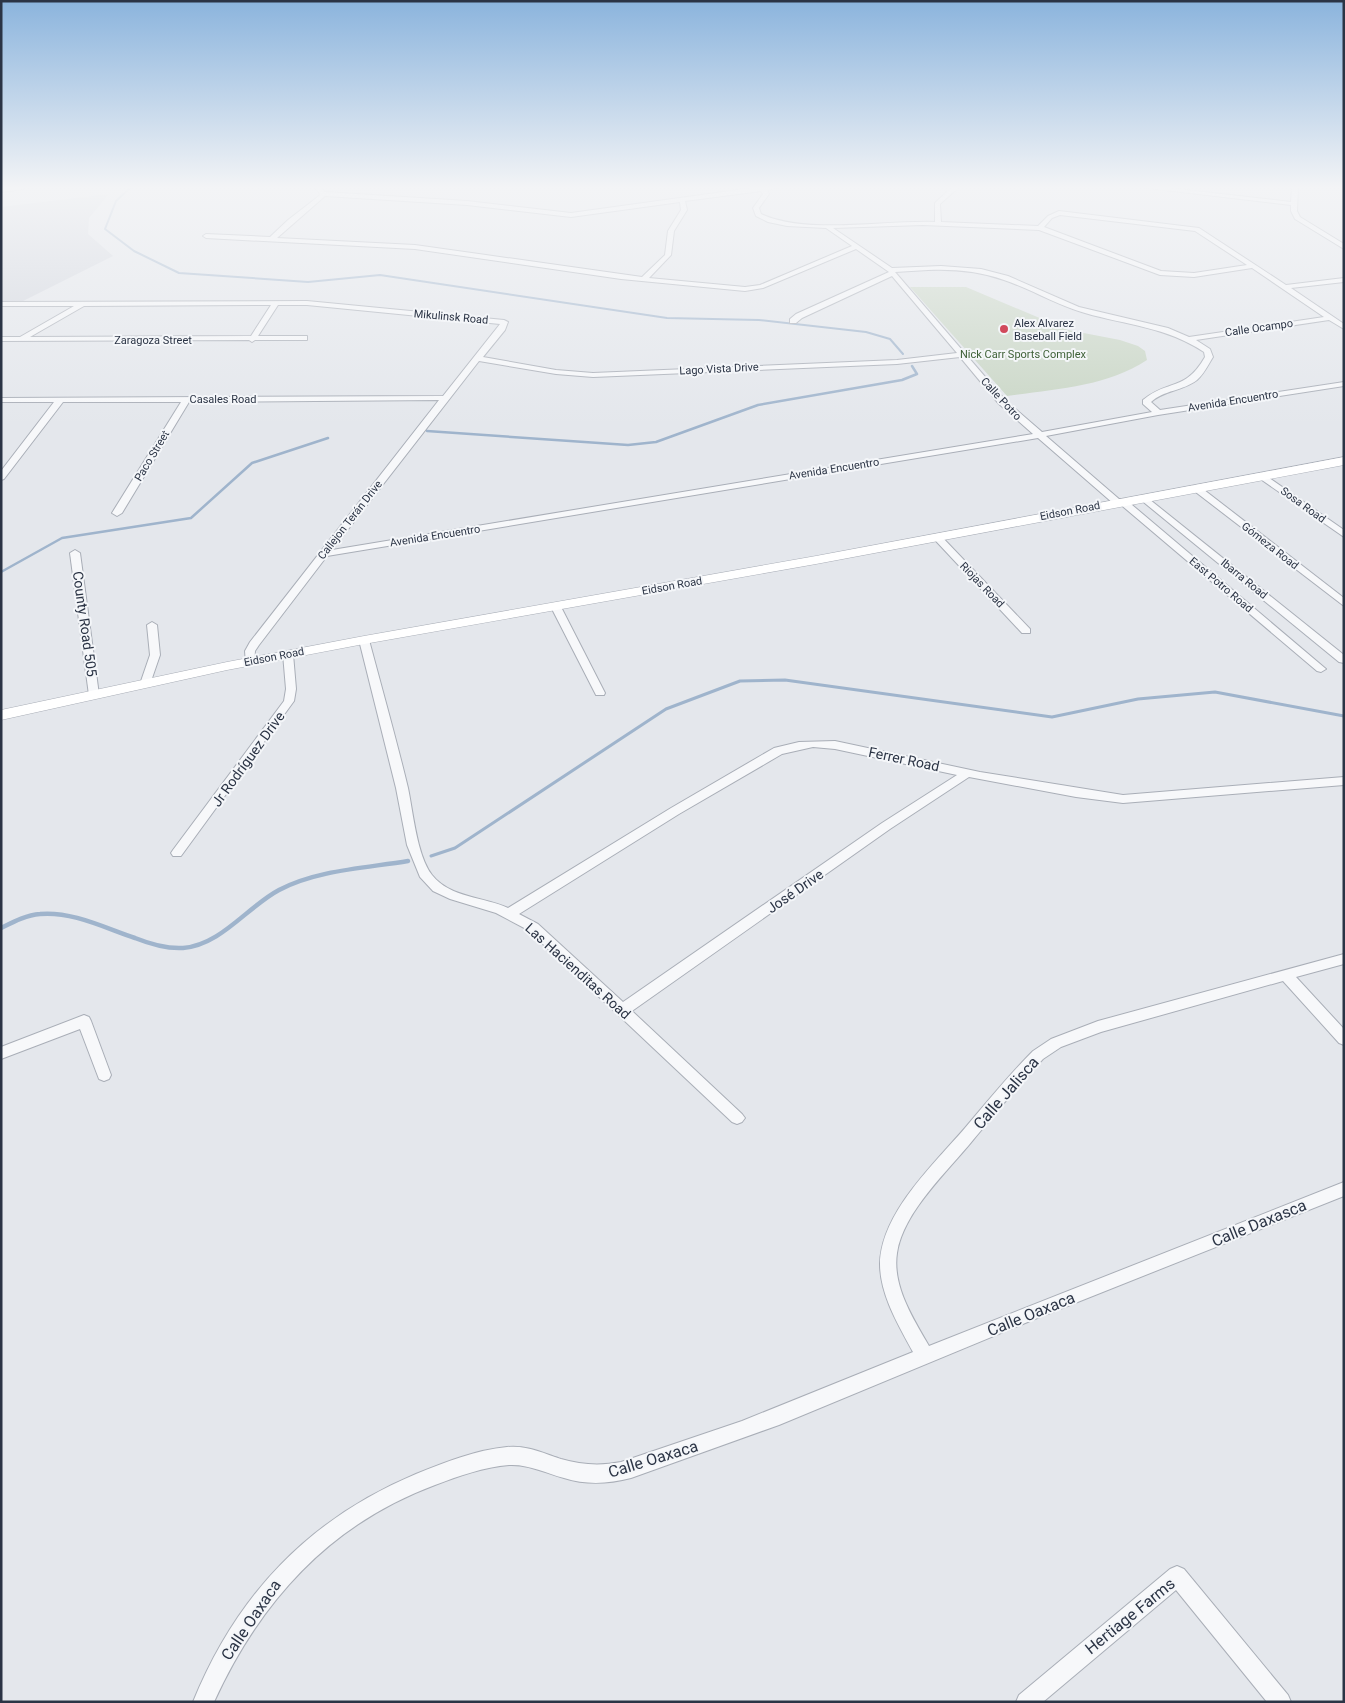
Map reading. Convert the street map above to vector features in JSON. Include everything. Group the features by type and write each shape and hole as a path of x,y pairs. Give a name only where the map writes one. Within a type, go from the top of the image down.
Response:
{"street":[{"path":"550,266 644,280 754,289 808,266"},
{"path":"644,280 657,266"},
{"name":"Calle Potro","path":"884,266 891,272 1002,402 1037,435 1119,502"},
{"path":"1143,266 1160,273 1194,275 1252,266"},
{"path":"1256,266 1344,327"},
{"path":"793,322 800,316 891,272 931,268 992,273 1080,310 1153,324 1188,339 1207,351 1209,357 1193,380 1182,387 1150,398 1146,402 1158,413"},
{"path":"1286,287 1344,280"},
{"name":"Mikulinsk Road","path":"1,304 307,303 504,322"},
{"path":"21,340 82,304"},
{"path":"252,340 276,304"},
{"name":"Calle Ocampo","path":"1188,339 1330,318"},
{"name":"Callejon Terán Drive","path":"250,662 250,651 254,644 478,358 504,322"},
{"name":"Zaragoza Street","path":"1,339 252,340 304,338"},
{"name":"Lago Vista Drive","path":"478,358 556,372 592,374 896,362 962,355"},
{"name":"Avenida Encuentro","path":"324,554 1037,435 1158,413 1344,384"},
{"path":"1329,385 1344,394"},
{"name":"Casales Road","path":"1,400 445,398"},
{"path":"1,477 61,399"},
{"name":"Paco Street","path":"117,513 187,399"},
{"name":"Eidson Road","path":"1,715 288,654 938,538 1119,502 1343,461"},
{"name":"Sosa Road","path":"1262,476 1344,534"},
{"name":"Gómeza Road","path":"1196,488 1344,604"},
{"name":"Ibarra Road","path":"1144,498 1343,660"},
{"name":"East Potro Road","path":"1119,502 1321,669"},
{"name":"Riojas Road","path":"938,538 1026,631"},
{"name":"County Road 505","path":"75,553 94,695"},
{"path":"556,607 600,693"},
{"path":"145,684 155,655 152,625"},
{"name":"Las Hacienditas Road","path":"364,640 402,788 413,845 426,877 438,888 509,914 533,927 737,1118"},
{"name":"Jr Rodríguez Drive","path":"177,853 208,814 289,701 291,689 288,654"},
{"name":"Ferrer Road","path":"509,914 683,806 778,751 795,745 814,742 835,745 968,773 1123,799 1154,798 1344,781"},
{"name":"José Drive","path":"622,1010 886,826 968,773"},
{"name":"Calle Jalisca","path":"925,1356 898,1303 891,1280 889,1254 896,1230 910,1208 1024,1069 1038,1055 1056,1043 1076,1034 1344,959"},
{"path":"1286,975 1344,1039"},
{"path":"1,1053 84,1021 104,1075"},
{"name":"Calle Daxasca","path":"1175,1256 1344,1189"},
{"name":"Calle Oaxaca","path":"203,1702 224,1657 254,1610 283,1572 312,1545 344,1520 378,1500 443,1473 494,1457 524,1456 572,1472 605,1475 626,1470 844,1390 1175,1256"},
{"name":"Hertiage Farms","path":"1026,1702 1177,1576 1281,1702"}],"shaded area":[{"path":"1,266 92,266 21,302 1,302"}],"green space":[{"name":"Nick Carr Sports Complex","path":"910,287 966,287 1068,330 1120,340 1138,346 1145,351 1147,360 1115,376 1080,386 1007,396"}],"waterway":[{"path":"166,266 179,273 308,282 380,275 667,318 759,320 866,332 890,339 903,354"},
{"path":"427,431 628,445 656,442 758,405 902,380 917,374 912,366"},
{"path":"1,572 62,538 191,518 252,463 328,438"},
{"path":"431,856 455,848 666,709 740,681 785,680 1052,717 1138,699 1215,692 1344,716"},
{"path":"1,928 30,916 40,914 64,915 88,921 153,944 171,948 183,948 197,945 222,933 267,897 294,883 325,874 408,861"}],"place":[{"name":"Alex Alvarez Baseball Field","path":"1004,329"}]}
